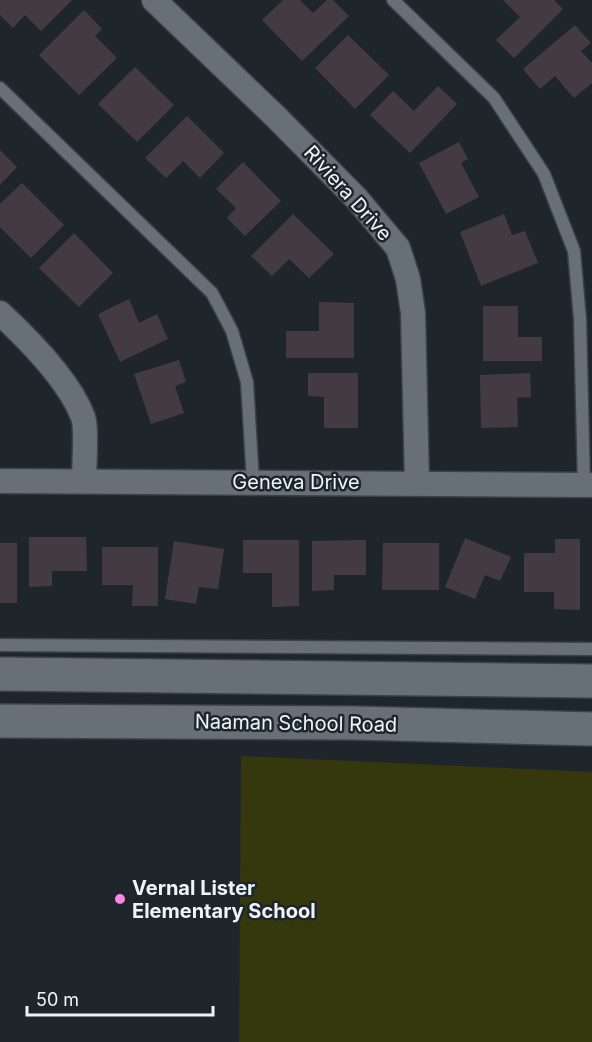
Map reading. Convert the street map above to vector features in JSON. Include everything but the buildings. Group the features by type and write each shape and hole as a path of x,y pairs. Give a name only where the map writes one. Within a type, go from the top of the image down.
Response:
{"main road":[{"path":"0,674 592,681"},
{"name":"Naaman School Road","path":"0,721 355,723 592,729"}],"street":[{"name":"Riviera Drive","path":"154,0 275,116 357,199 398,248 408,279 413,313 417,483"},
{"path":"0,313 61,379 84,418 84,481"},
{"name":"Geneva Drive","path":"0,481 588,485"}],"lane":[{"path":"393,0 494,98 544,174 574,251 580,319 588,485"},
{"path":"0,88 212,293 232,331 247,382 253,482"},
{"path":"0,645 592,649"}],"green space":[{"path":"241,756 592,772 592,1042 239,1042"}],"place":[{"name":"Vernal Lister Elementary School","path":"120,899"}]}
